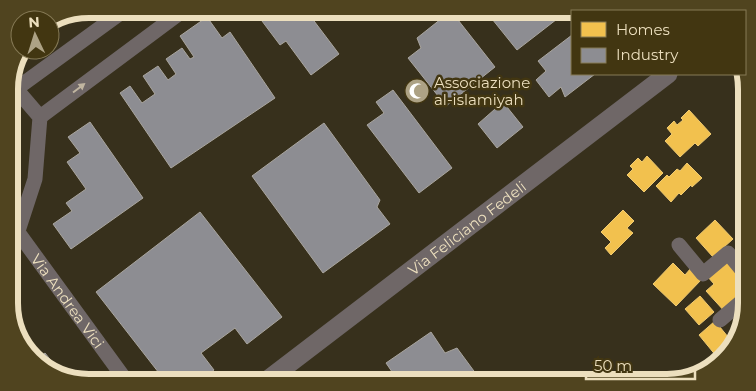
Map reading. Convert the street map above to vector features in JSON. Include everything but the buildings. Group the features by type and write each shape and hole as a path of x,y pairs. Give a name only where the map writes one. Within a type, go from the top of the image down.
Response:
{"street":[{"path":"18,85 113,18"},
{"path":"18,214 34,179 40,117 172,18"},
{"name":"Via Feliciano Fedeli","path":"277,374 667,75"},
{"path":"18,93 40,117"},
{"name":"Via Andrea Vici","path":"18,232 121,374"},
{"path":"679,245 703,274 728,253 738,265"},
{"path":"720,320 738,305"}],"place":[{"name":"Associazione al-islamiyah","path":"417,91"}]}
